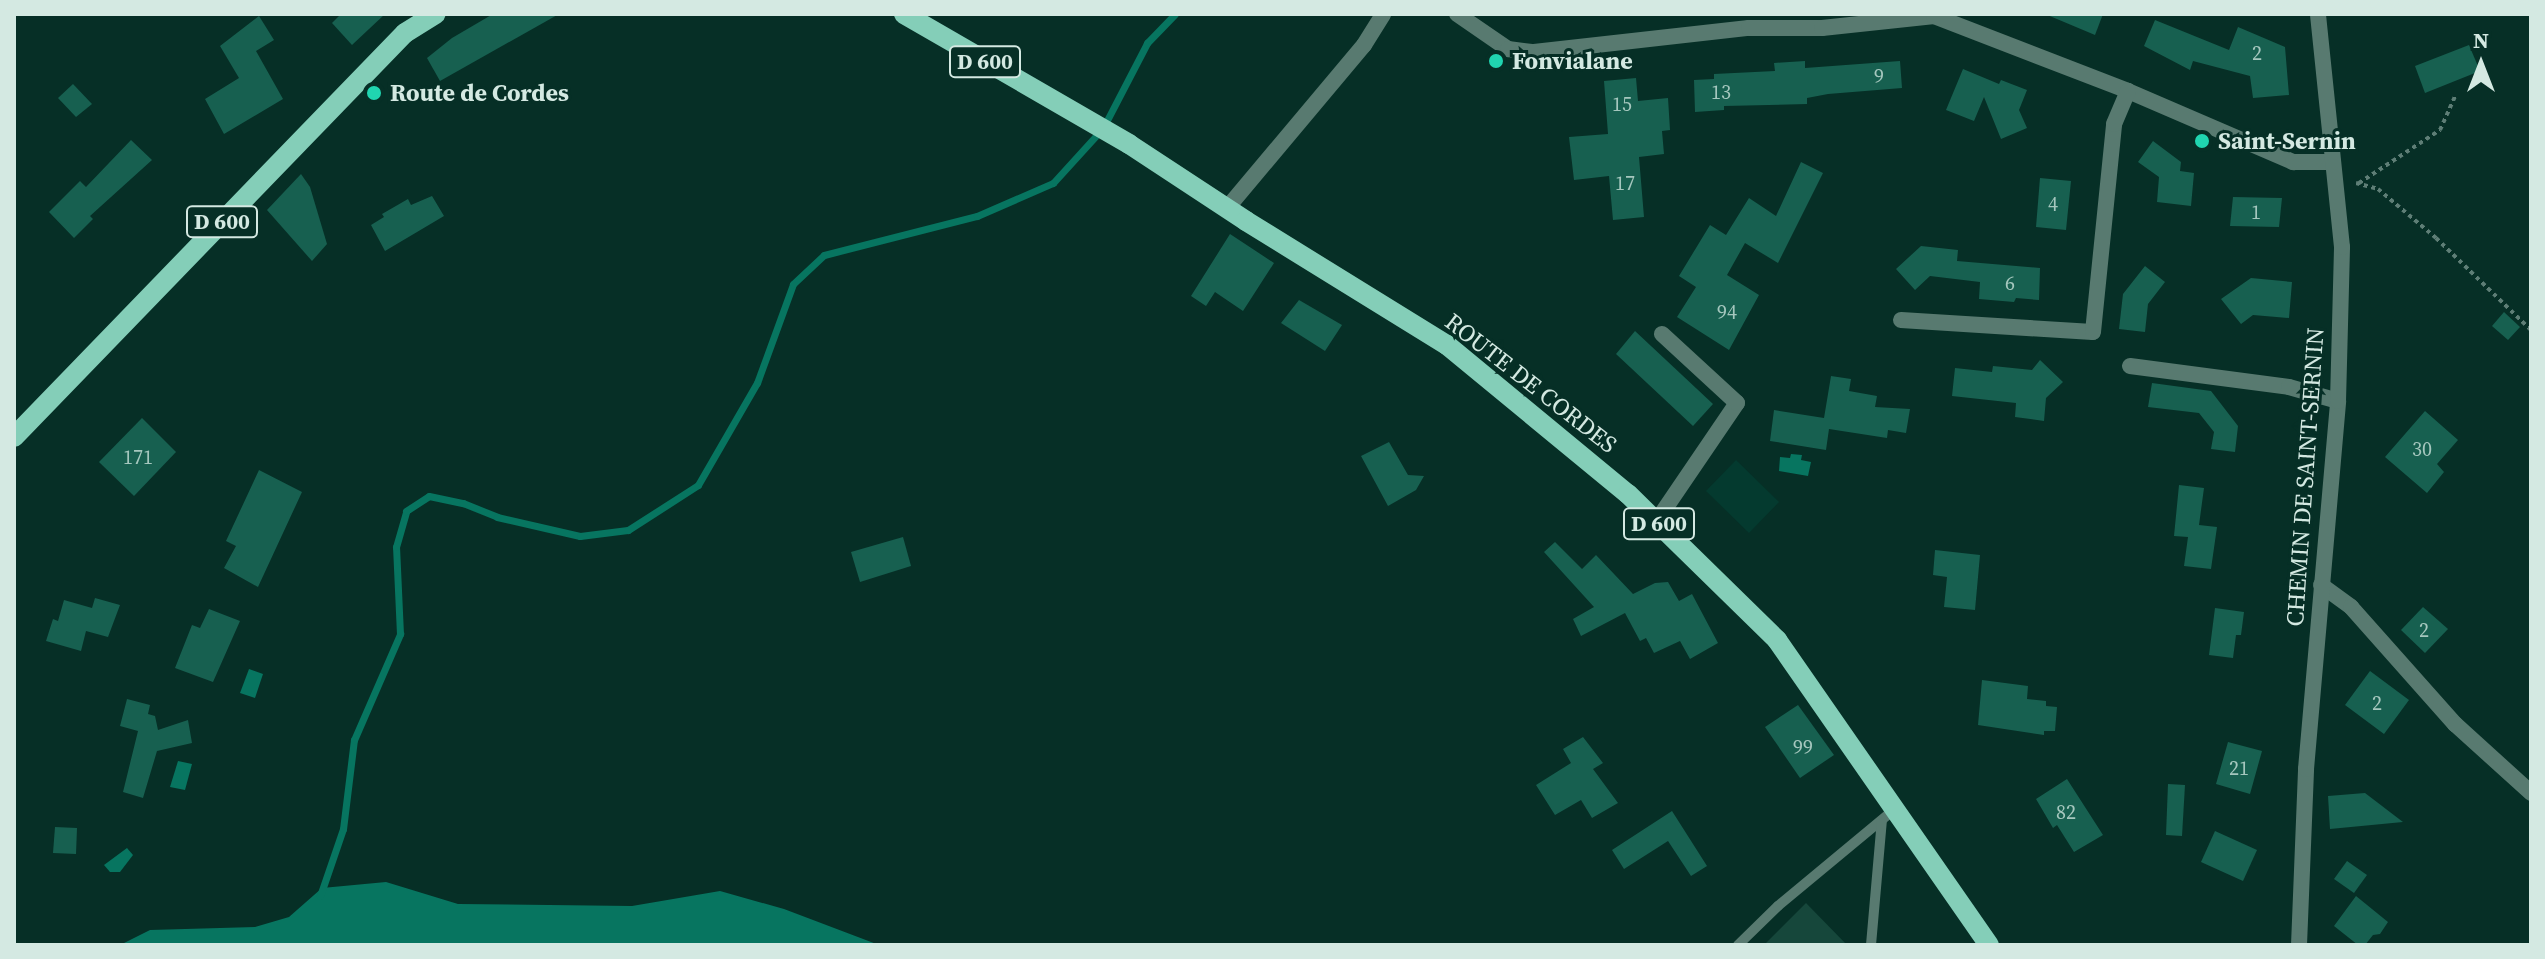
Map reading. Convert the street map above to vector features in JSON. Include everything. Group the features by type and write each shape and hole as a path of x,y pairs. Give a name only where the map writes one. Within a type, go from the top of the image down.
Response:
{"main road":[{"name":"ROUTE DE CORDES","path":"904,14 1129,144 1447,345 1628,494 1777,640 1888,814 1989,945"},
{"name":"D 600","path":"14,437 405,33 431,15"}],"street":[{"path":"1228,207 1364,45 1383,14"},
{"name":"CHEMIN DE SAINT-SERNIN","path":"2299,945 2306,769 2338,401 2342,247 2318,14"},
{"path":"1459,15 1508,49 1534,52 1749,28 1822,28 1934,15 2128,91 2293,162 2334,169"},
{"path":"1901,320 2093,332 2114,124 2128,91"},
{"path":"1656,522 1737,403 1662,334"},
{"path":"2130,366 2289,387 2338,401"},
{"path":"2321,585 2351,607 2455,724 2531,793"}],"lane":[{"path":"1738,945 1778,906 1888,814"},
{"path":"1871,945 1888,814"}],"path":[{"path":"2359,183 2440,130 2455,96"},
{"path":"2334,169 2359,183 2378,189 2436,238 2531,330"}],"shaded area":[{"path":"1791,454 1802,455 1801,460 1811,462 1808,476 1779,471 1780,457 1790,458"},
{"path":"1736,460 1779,502 1749,533 1706,491"},
{"path":"249,669 263,674 255,698 240,693"},
{"path":"178,761 192,764 185,790 170,787"},
{"path":"127,848 133,855 120,872 110,872 104,865"},
{"path":"386,882 458,904 632,906 720,891 784,909 879,945 120,945 150,930 255,927 289,917 322,888"},
{"path":"1806,903 1847,945 1764,945"}],"building":[{"path":"341,14 385,14 352,45 332,23"},
{"path":"493,14 559,14 440,81 427,58 452,38"},
{"path":"2045,14 2103,14 2095,35"},
{"path":"259,16 274,40 256,51 283,99 224,134 205,99 239,78 220,46"},
{"path":"2155,20 2229,50 2238,27 2285,47 2289,95 2253,98 2250,76 2193,61 2190,70 2144,46"},
{"path":"2469,45 2480,71 2425,93 2415,66"},
{"path":"1805,61 1805,68 1900,61 1902,88 1828,94 1807,98 1807,104 1724,106 1724,110 1695,112 1694,80 1714,79 1714,74 1775,71 1774,63"},
{"path":"1963,69 1999,84 2001,80 2027,90 2019,110 2027,128 2001,139 1984,97 1974,121 1946,110"},
{"path":"1636,78 1638,101 1668,98 1670,130 1662,131 1664,154 1639,157 1644,217 1613,220 1609,176 1574,180 1569,137 1608,134 1604,81"},
{"path":"73,84 92,104 76,117 58,98"},
{"path":"131,140 152,160 90,216 93,219 74,238 49,212 80,181 86,187"},
{"path":"2153,141 2181,162 2180,171 2194,173 2191,206 2157,202 2159,177 2138,162"},
{"path":"1801,162 1823,173 1778,263 1745,243 1727,275 1759,295 1729,350 1677,317 1696,287 1679,276 1710,225 1726,235 1749,198 1776,216"},
{"path":"301,174 310,187 327,244 312,261 267,210"},
{"path":"2040,178 2071,181 2066,230 2036,227"},
{"path":"432,196 444,216 385,251 371,225 384,217 382,214 408,199 411,205"},
{"path":"2233,197 2282,198 2279,227 2230,226"},
{"path":"1230,234 1274,263 1243,311 1215,292 1206,306 1191,296"},
{"path":"1921,246 1958,250 1957,261 2040,268 2039,300 2016,298 2014,302 1979,299 1980,282 1930,276 1915,290 1896,269"},
{"path":"2145,266 2165,282 2148,304 2145,332 2119,329 2123,294"},
{"path":"2251,278 2292,282 2289,318 2253,315 2241,324 2221,299"},
{"path":"1299,300 1342,325 1325,351 1281,323"},
{"path":"2504,312 2520,327 2508,340 2492,326"},
{"path":"1635,331 1713,404 1693,426 1616,354"},
{"path":"2040,360 2063,382 2046,398 2044,421 2015,417 2016,403 1952,396 1955,368 1992,372 1993,366 2032,370"},
{"path":"1831,376 1851,379 1849,391 1877,396 1875,407 1910,409 1906,433 1888,430 1887,438 1829,429 1826,450 1770,441 1774,410 1824,418"},
{"path":"2152,383 2211,391 2238,426 2235,452 2211,449 2214,432 2199,413 2148,407"},
{"path":"2425,411 2458,440 2437,464 2444,472 2427,493 2385,457"},
{"path":"142,418 176,452 134,496 99,462"},
{"path":"1389,442 1408,475 1424,476 1416,490 1388,506 1361,456"},
{"path":"259,470 302,492 258,587 224,568 236,546 226,541"},
{"path":"2179,485 2204,488 2199,525 2217,527 2211,569 2184,566 2188,537 2174,536"},
{"path":"903,537 911,566 860,582 851,552"},
{"path":"1555,542 1582,569 1596,555 1633,594 1655,583 1668,582 1679,601 1692,594 1718,643 1690,659 1680,641 1654,653 1646,638 1640,641 1625,613 1581,636 1573,619 1594,607 1544,552"},
{"path":"1935,550 1980,555 1975,610 1944,607 1947,577 1933,575"},
{"path":"95,598 120,605 108,637 86,631 81,651 46,641 53,619 58,621 64,600 92,608"},
{"path":"2423,607 2448,629 2425,653 2401,630"},
{"path":"2215,608 2244,612 2241,635 2236,635 2233,658 2209,655"},
{"path":"209,609 240,621 213,682 175,668 192,625 200,628"},
{"path":"2370,671 2409,700 2384,734 2345,705"},
{"path":"1982,680 2028,686 2027,699 2046,701 2046,706 2057,707 2055,731 2044,731 2044,735 1978,725"},
{"path":"127,699 150,705 148,714 155,716 158,730 188,720 192,743 157,751 143,798 123,792 138,731 120,726"},
{"path":"1798,705 1834,755 1800,778 1765,727"},
{"path":"1583,737 1603,763 1593,769 1618,803 1592,818 1581,800 1555,815 1536,785 1571,763 1563,749"},
{"path":"2228,742 2262,751 2250,794 2216,784"},
{"path":"2067,779 2103,835 2074,852 2057,825 2053,828 2036,799"},
{"path":"2168,784 2185,785 2182,836 2166,835"},
{"path":"2365,793 2403,822 2330,829 2328,796"},
{"path":"1672,811 1707,866 1691,876 1668,841 1624,869 1612,850"},
{"path":"55,827 77,828 76,854 53,853"},
{"path":"2215,831 2257,850 2243,881 2201,862"},
{"path":"2347,861 2367,875 2354,893 2334,879"},
{"path":"2356,896 2388,922 2380,934 2373,935 2365,945 2358,945 2334,926"}],"waterway":[{"path":"320,896 343,829 354,740 400,634 396,547 406,511 429,496 463,503 497,517 580,536 628,530 698,485 757,383 793,284 824,255 977,216 1053,183 1103,128 1147,43 1175,14"}],"place":[{"name":"Fonvialane","path":"1496,61"},
{"name":"Route de Cordes","path":"374,93"},
{"name":"Saint-Sernin","path":"2202,141"}]}
